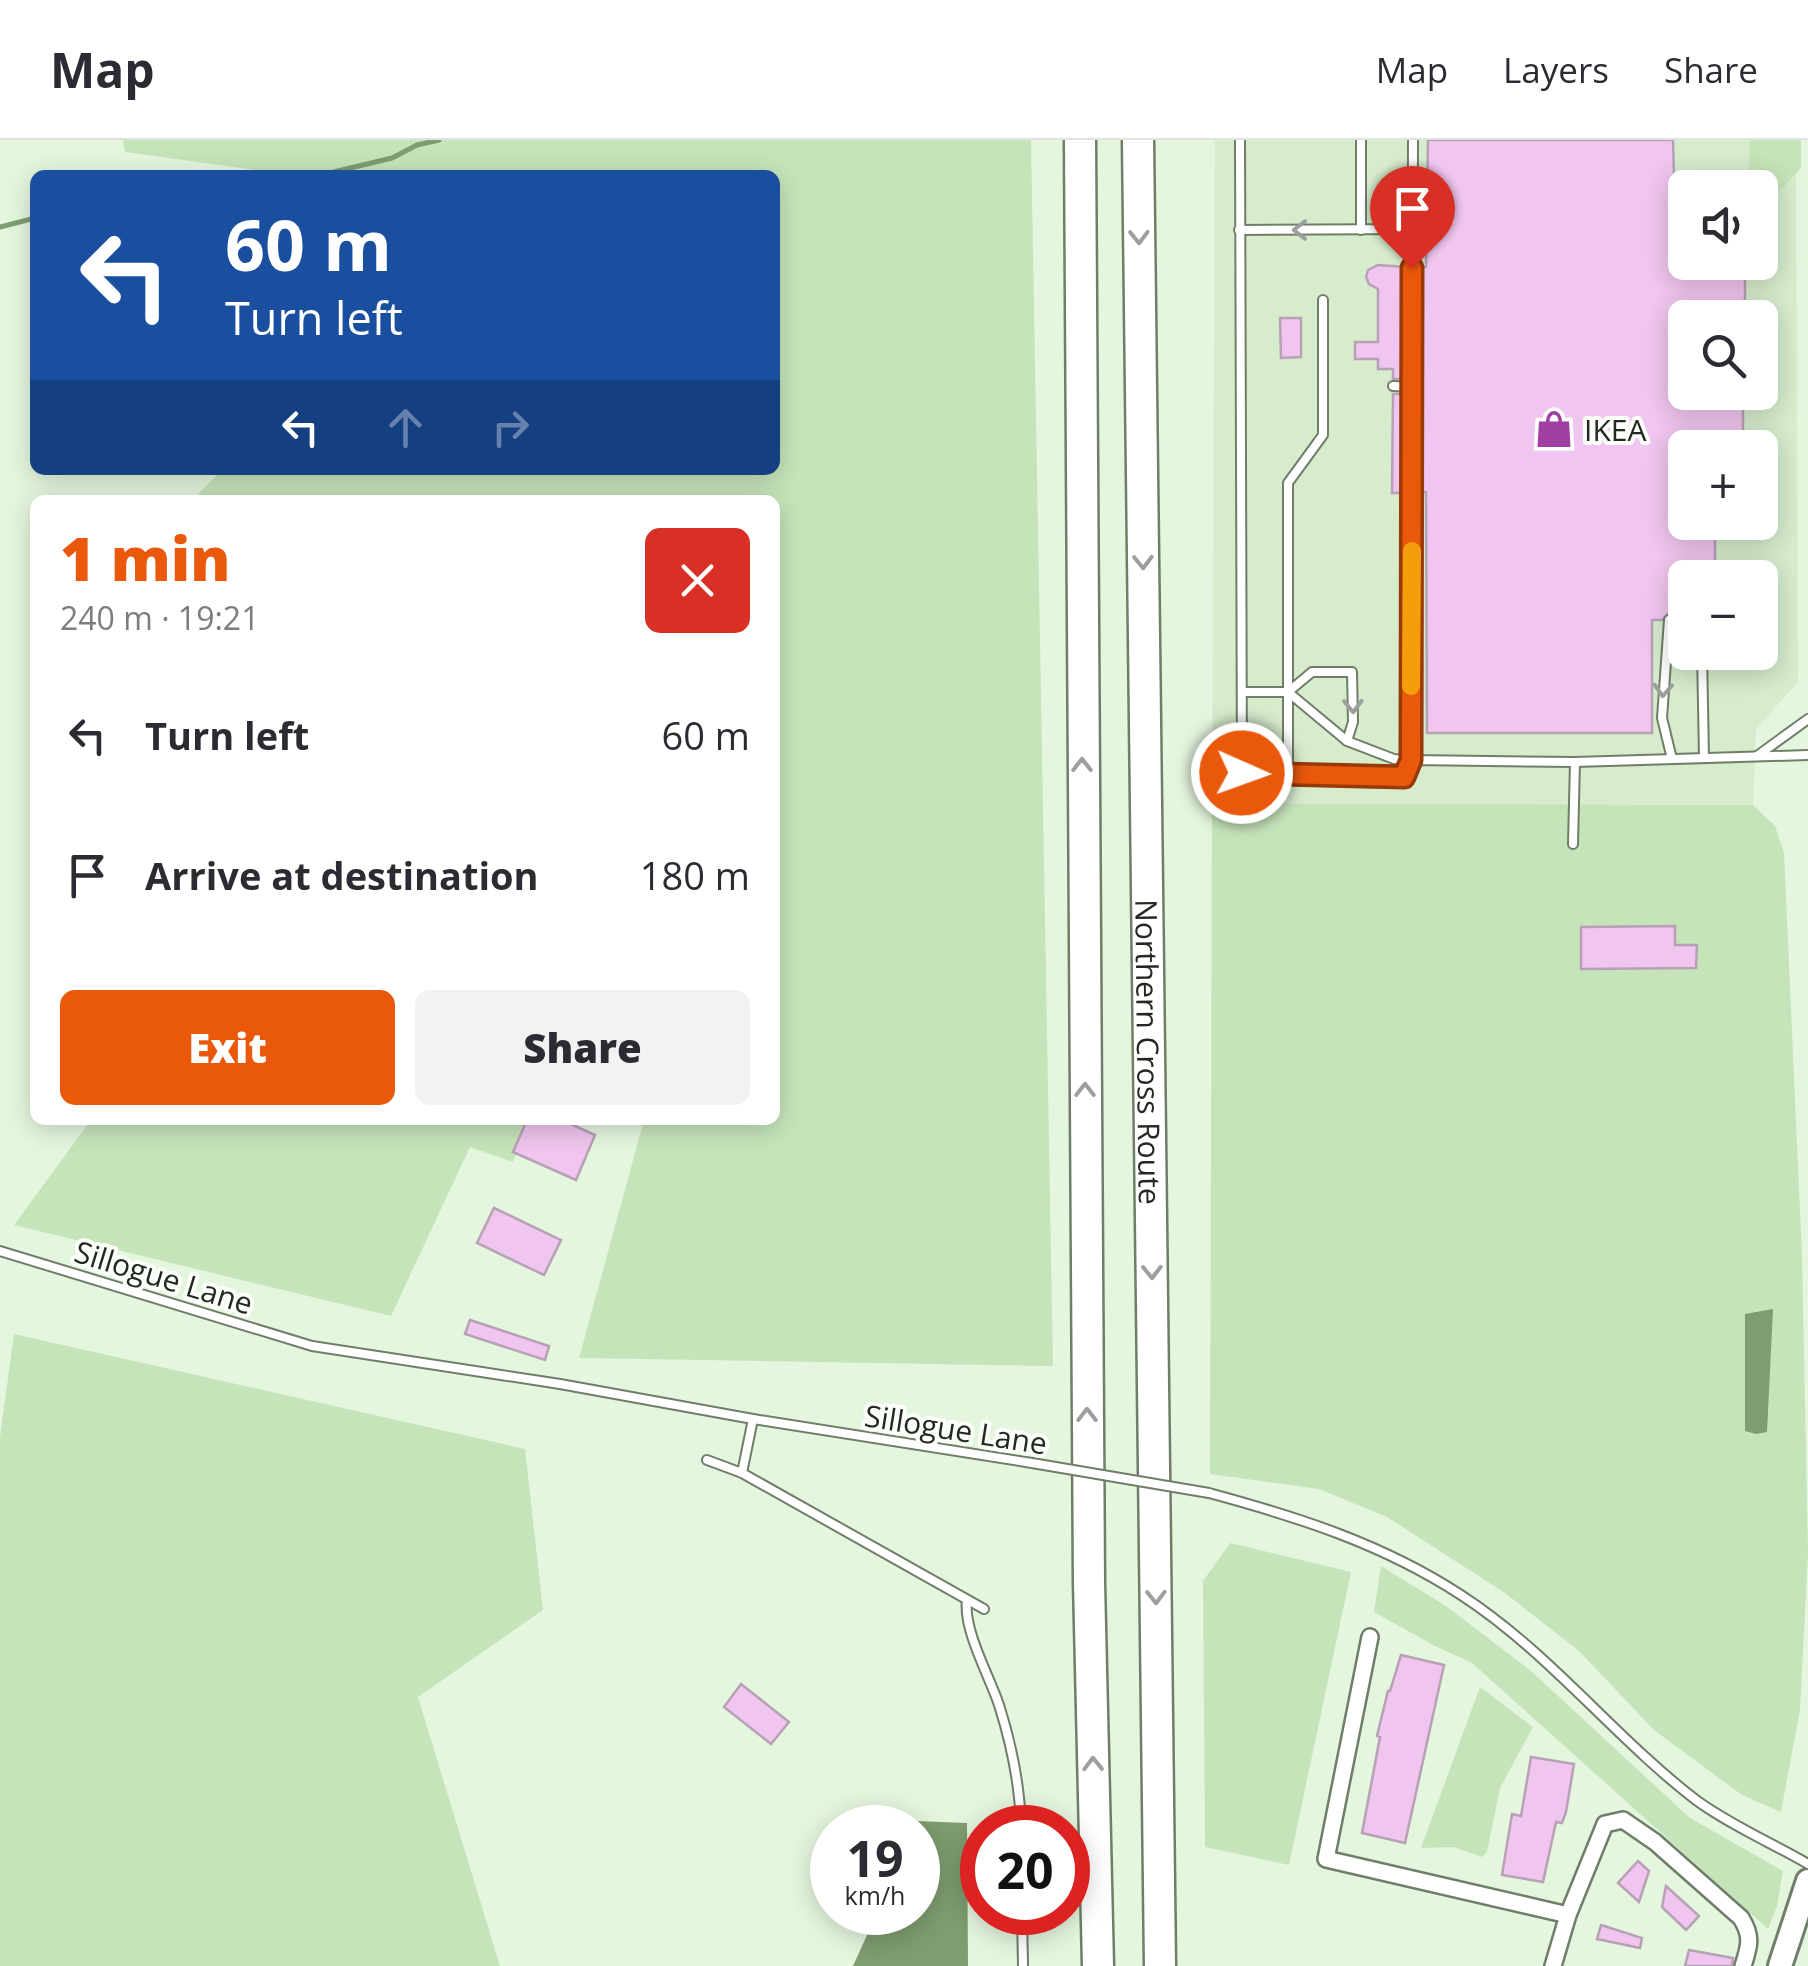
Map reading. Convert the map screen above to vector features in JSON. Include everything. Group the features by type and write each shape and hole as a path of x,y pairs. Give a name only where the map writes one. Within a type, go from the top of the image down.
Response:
{"highway":[{"path":"1063,140 1070,418 1082,640"},
{"path":"1080,140 1088,1583 1098,1966"},
{"name":"Northern Cross Route","path":"1138,140 1160,1966"}],"main road":[{"path":"1780,1966 1808,1881"}],"street":[{"path":"1370,1638 1326,1859 1568,1914"},
{"path":"1553,1966 1568,1914 1605,1824 1623,1820 1655,1842 1742,1918 1750,1932 1743,1966"}],"lane":[{"path":"1240,140 1242,773 1404,777 1411,760 1412,140"},
{"path":"1361,140 1361,230"},
{"path":"1239,230 1412,229"},
{"path":"1288,775 1288,483 1323,436 1323,300"},
{"path":"1393,386 1412,387"},
{"path":"1668,634 1662,718 1672,759"},
{"path":"1702,670 1704,758"},
{"path":"1242,692 1288,692 1312,672 1352,672 1354,722 1346,742"},
{"path":"1288,692 1346,742 1394,758 1575,762 1808,755"},
{"path":"1758,756 1808,719"},
{"path":"1573,844 1575,762"},
{"name":"Sillogue Lane","path":"0,1251 312,1346 1209,1494 1304,1519 1386,1554 1462,1596 1548,1664 1698,1801 1808,1864"},
{"path":"742,1473 754,1419"},
{"path":"707,1460 742,1473 984,1608"},
{"path":"967,1600 971,1630 1018,1773 1020,1805"},
{"path":"1022,1935 1023,1966"}],"shaded area":[{"path":"123,140 1031,140 1053,1366 579,1358 643,1125 780,1125 780,495 197,495 217,475 780,475 780,170 256,170 125,152"},
{"path":"1215,140 1796,140 1798,682 1756,729 1753,805 1212,803"},
{"path":"1750,140 1801,140 1801,168 1782,189 1778,189 1778,170 1749,170"},
{"path":"1212,803 1753,805 1775,826 1784,853 1802,1255 1808,1553 1800,1710 1781,1812 1742,1795 1654,1730 1579,1651 1505,1593 1387,1517 1319,1489 1210,1474"},
{"path":"87,1125 527,1125 513,1162 470,1147 391,1316 14,1225"},
{"path":"1773,1309 1767,1432 1756,1434 1745,1431 1745,1314"},
{"path":"14,1334 525,1449 543,1610 418,1697 500,1966 0,1966 0,1437"},
{"path":"1230,1543 1351,1572 1289,1865 1205,1847 1203,1581"},
{"path":"1381,1566 1446,1606 1530,1670 1690,1818 1783,1871 1768,1929 1472,1663 1374,1612"},
{"path":"1480,1687 1533,1727 1500,1788 1487,1852 1482,1857 1453,1847 1421,1848"},
{"path":"940,1822 960,1823 960,1935 968,1935 968,1966 853,1966 867,1935 940,1935"}],"building":[{"name":"IKEA","path":"1428,140 1673,140 1674,170 1668,170 1668,280 1745,280 1745,300 1668,300 1668,410 1743,410 1743,430 1668,430 1668,540 1715,540 1715,560 1668,560 1668,614 1662,620 1652,620 1652,733 1427,733 1426,492 1419,492 1420,267 1426,267"},
{"path":"1378,265 1405,267 1405,379 1393,379 1393,369 1378,369 1378,359 1355,359 1355,342 1378,342 1378,289 1366,277 1368,270"},
{"path":"1280,318 1301,318 1301,357 1281,358"},
{"path":"1393,394 1405,394 1404,493 1392,493"},
{"path":"1675,926 1675,945 1697,945 1696,968 1581,969 1581,927"},
{"path":"525,1125 573,1125 595,1135 576,1180 513,1152"},
{"path":"494,1208 561,1240 544,1275 477,1243"},
{"path":"470,1320 549,1346 545,1360 465,1334"},
{"path":"1401,1655 1444,1665 1405,1843 1362,1833 1380,1737 1377,1736"},
{"path":"741,1684 789,1722 771,1744 724,1707"},
{"path":"1531,1757 1574,1764 1566,1812 1562,1823 1556,1822 1543,1882 1502,1875 1512,1814 1521,1816"},
{"path":"1638,1861 1649,1871 1639,1902 1618,1883"},
{"path":"1666,1886 1699,1916 1686,1930 1662,1907"},
{"path":"1601,1925 1642,1938 1640,1948 1597,1939"},
{"path":"1689,1950 1733,1958 1732,1966 1685,1966"}],"waterway":[{"path":"342,170 392,158 417,145 439,140"},
{"path":"0,227 30,219"}],"slow traffic":[{"path":"1411,686 1412,551"}],"place":[{"name":"IKEA","path":"1554,429"}],"route":[{"path":"1242,773 1404,777 1411,760 1412,268"}]}
